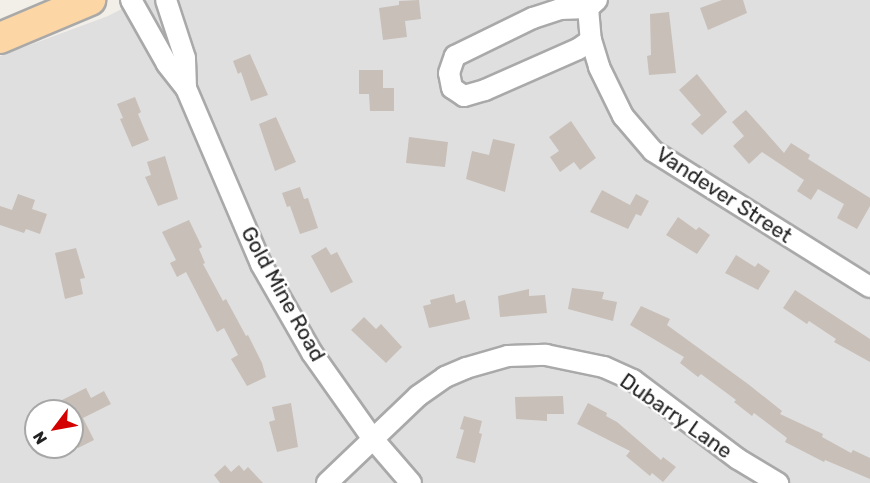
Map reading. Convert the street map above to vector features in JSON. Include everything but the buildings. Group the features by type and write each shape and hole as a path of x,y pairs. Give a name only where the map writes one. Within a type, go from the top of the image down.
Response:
{"main road":[{"path":"0,39 90,0"}],"street":[{"name":"Gold Mine Road","path":"131,0 167,64 186,88 261,264 312,353 373,439 411,483"},
{"name":"Gold Mine Road","path":"166,0 185,58 186,88"},
{"name":"Vandever Street","path":"592,4 591,40 599,67 623,116 652,151 870,287"},
{"path":"591,40 578,49 485,90 464,96 452,88 448,73 455,56 532,18 560,9 592,4"},
{"name":"Dubarry Lane","path":"327,483 418,396 445,377 466,368 508,356 546,355 604,367 633,380 738,459 778,483"}],"shaded area":[{"path":"139,0 870,0 870,483 0,483 0,56 108,16"}]}
